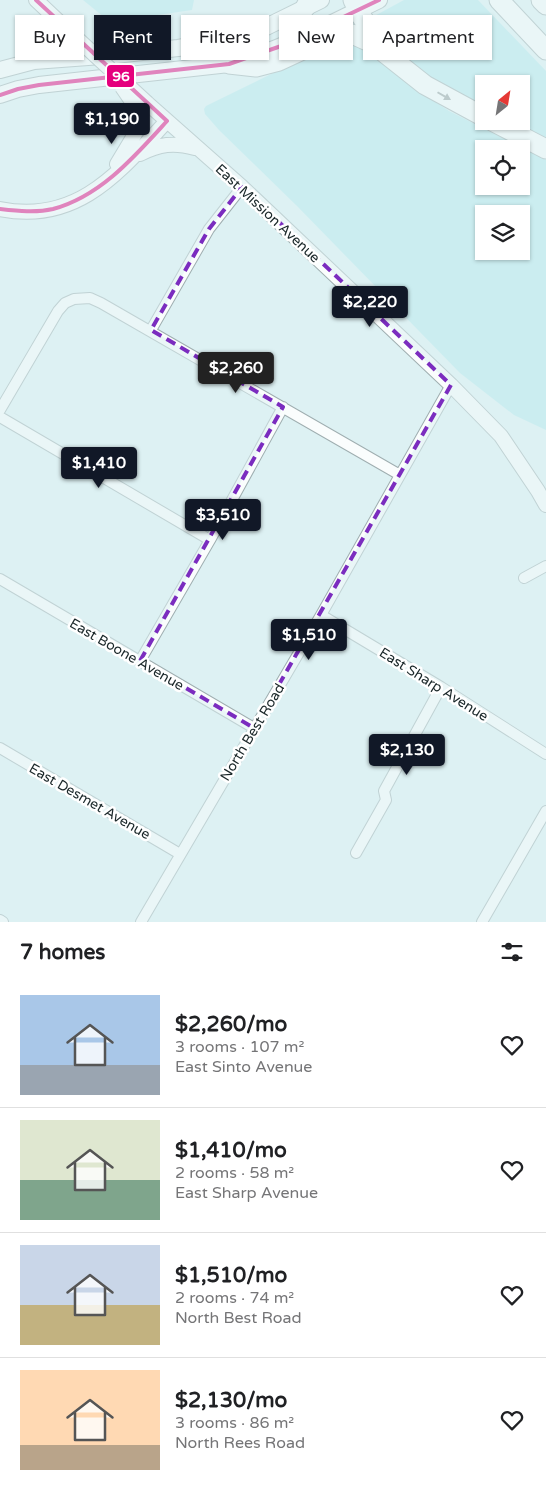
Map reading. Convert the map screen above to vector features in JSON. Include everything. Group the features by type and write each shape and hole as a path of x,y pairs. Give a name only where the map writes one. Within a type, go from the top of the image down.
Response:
{"highway":[{"path":"499,0 546,50"},
{"path":"541,0 546,5"},
{"path":"356,5 371,29 406,71"},
{"path":"229,64 256,67 279,60 335,34 352,34 372,43 425,85 475,112"},
{"path":"509,130 546,149"}],"main road":[{"path":"0,95 39,85 229,64 245,60 316,32 356,5 379,0"},
{"path":"0,70 34,61 115,55 210,44 241,37 289,17 312,3"}],"street":[{"name":"East Mission Avenue","path":"36,0 107,66 141,105 167,121 242,187 451,385 501,436 546,505"},
{"path":"104,184 135,134 141,105"},
{"path":"0,209 45,211 76,201 104,184 167,121"},
{"path":"131,159 163,144 182,144 198,149"},
{"path":"151,330 209,229 242,187"},
{"path":"0,410 58,311 74,299 90,298 151,330 400,475"},
{"name":"North Best Road","path":"141,922 321,615 451,385"},
{"path":"140,661 210,540 283,407"},
{"path":"0,418 210,540"},
{"path":"524,578 546,566"},
{"name":"East Boone Avenue","path":"0,579 254,728"},
{"name":"East Sharp Avenue","path":"321,615 442,687 546,754"},
{"path":"356,853 386,800 384,791 442,687"},
{"name":"East Desmet Avenue","path":"0,748 180,854"},
{"path":"482,922 546,811"}],"highlighted area":[{"path":"242,187 451,385 254,728 140,661 283,407 151,330 209,229"}],"shaded area":[{"path":"83,0 194,0 192,10 158,15 101,15"},
{"path":"404,0 478,0 546,71 546,143 521,130 530,130 530,75 475,75 475,106 449,92 408,60 492,60 492,15 376,15"},
{"path":"353,43 363,46 363,60 381,60 414,88 449,111 475,124 475,130 487,130 506,140 475,140 475,195 530,195 530,152 546,160 546,430 514,415 460,373 298,207 219,130 205,114 204,109 206,106 300,60 353,60"}],"transit line":[{"name":"96","path":"0,209 47,210 70,203 87,195 130,161 167,121 36,0"},
{"name":"96","path":"0,95 39,85 229,64 287,44 379,0"}]}
